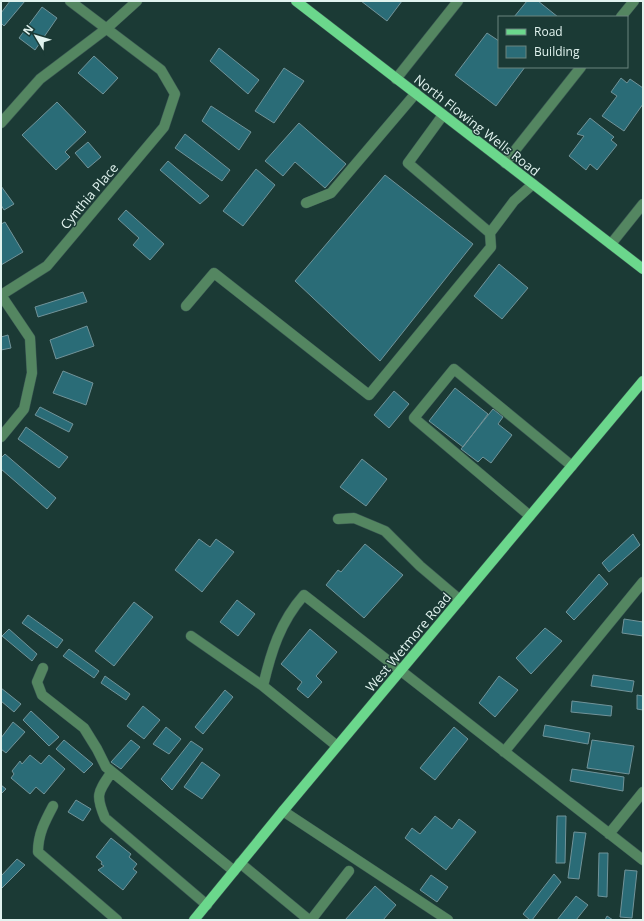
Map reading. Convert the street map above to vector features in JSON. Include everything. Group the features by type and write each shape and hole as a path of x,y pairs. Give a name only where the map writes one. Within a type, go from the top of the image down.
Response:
{"main road":[{"name":"North Flowing Wells Road","path":"296,1 643,269"},
{"name":"West Wetmore Road","path":"194,920 283,811 643,381"}],"street":[{"path":"70,1 106,29"},
{"path":"1,123 40,78 106,29 137,1"},
{"path":"396,79 458,1"},
{"path":"622,16 634,1"},
{"name":"Cynthia Place","path":"1,295 47,266 164,127 175,94 161,70 106,29"},
{"path":"506,163 580,68"},
{"path":"306,203 331,193 416,93"},
{"path":"443,115 408,163 490,233"},
{"path":"186,306 214,274 369,395 491,247 490,233 514,201 533,184"},
{"path":"611,244 643,204"},
{"path":"1,295 30,338 32,373 24,409 1,437"},
{"path":"530,516 414,418 454,369 572,466"},
{"path":"338,519 354,518 385,531 420,566 460,600"},
{"path":"504,752 643,582"},
{"path":"264,686 270,653 294,607 304,595 643,860"},
{"path":"191,636 264,686 338,746"},
{"path":"43,668 37,682 42,695 84,728 106,767 112,773 310,920 349,871"},
{"path":"112,773 100,789 100,806 105,818 207,905"},
{"path":"609,834 643,792"},
{"path":"53,806 41,828 38,839 38,852 117,920"},
{"path":"283,811 448,920"}],"building":[{"path":"10,1 25,1 4,26 1,23 1,13"},
{"path":"361,1 402,1 387,21"},
{"path":"527,1 538,1 557,16 515,16"},
{"path":"42,7 57,18 35,50 19,38"},
{"path":"487,33 498,40 498,68 524,68 496,106 455,75"},
{"path":"219,48 259,80 248,94 210,61"},
{"path":"94,56 118,78 103,94 78,73"},
{"path":"284,68 304,81 274,123 255,111"},
{"path":"621,78 627,83 630,79 643,88 643,104 624,131 602,116 617,96 611,92"},
{"path":"57,102 86,132 65,152 70,157 56,170 22,135"},
{"path":"211,106 251,132 239,150 202,121"},
{"path":"590,118 614,137 611,140 617,145 597,170 590,164 586,170 569,156 584,136 577,134"},
{"path":"299,123 346,164 325,188 295,162 283,176 265,161"},
{"path":"185,134 230,170 222,181 175,148"},
{"path":"88,142 101,157 88,168 75,153"},
{"path":"168,161 209,196 200,204 160,170"},
{"path":"256,169 275,185 243,226 223,211"},
{"path":"385,175 473,244 380,361 295,281"},
{"path":"1,186 14,204 4,210 1,205"},
{"path":"126,210 164,244 150,260 133,245 139,238 118,219"},
{"path":"5,222 23,252 1,265 1,224"},
{"path":"499,264 528,288 502,319 474,296"},
{"path":"83,292 87,302 38,317 35,307"},
{"path":"87,326 94,346 56,359 50,340"},
{"path":"8,335 11,348 1,350 1,337"},
{"path":"63,371 93,383 86,405 53,393"},
{"path":"455,388 488,414 463,447 429,421"},
{"path":"394,391 409,404 389,428 374,415"},
{"path":"40,407 73,424 69,432 35,415"},
{"path":"493,409 503,417 498,424 512,435 491,463 483,457 478,462 461,449"},
{"path":"26,427 68,457 59,468 18,439"},
{"path":"5,454 56,498 47,509 1,469 1,458"},
{"path":"362,459 387,479 366,506 340,487"},
{"path":"633,534 640,545 609,572 602,563"},
{"path":"199,539 210,547 216,539 234,552 202,592 175,570"},
{"path":"365,544 403,575 364,618 326,585 338,570 341,572"},
{"path":"599,574 608,584 574,620 566,612"},
{"path":"237,600 255,614 238,636 220,622"},
{"path":"134,602 153,617 114,666 95,651"},
{"path":"28,615 63,640 57,648 22,623"},
{"path":"624,619 643,622 643,636 622,633"},
{"path":"545,628 562,641 531,674 516,658"},
{"path":"9,629 37,654 32,661 2,636"},
{"path":"310,629 337,652 316,676 322,682 308,698 297,689 302,682 281,664"},
{"path":"69,649 99,671 94,678 63,656"},
{"path":"593,675 634,681 632,692 591,686"},
{"path":"105,676 130,694 126,700 101,683"},
{"path":"499,676 518,690 495,717 479,703"},
{"path":"1,688 21,704 14,712 1,701"},
{"path":"225,690 233,697 203,734 195,727"},
{"path":"637,695 643,696 643,710 637,709"},
{"path":"572,701 612,706 611,716 571,712"},
{"path":"143,706 160,720 144,739 127,726"},
{"path":"31,711 59,737 49,746 23,720"},
{"path":"13,722 25,732 6,753 1,749 1,738"},
{"path":"545,725 590,733 588,744 543,736"},
{"path":"166,727 181,739 169,754 153,744"},
{"path":"454,727 468,739 435,780 420,768"},
{"path":"64,740 93,764 84,773 56,749"},
{"path":"131,740 140,747 121,769 111,762"},
{"path":"592,740 634,746 629,774 587,768"},
{"path":"191,741 203,749 172,790 161,779"},
{"path":"30,755 41,764 49,755 65,769 44,794 36,787 30,794 11,778 14,774 12,771 20,761 22,764"},
{"path":"202,762 220,775 202,799 184,787"},
{"path":"572,769 624,777 623,791 570,781"},
{"path":"1,785 6,789 1,794"},
{"path":"76,800 91,809 83,821 68,812"},
{"path":"435,816 452,829 459,819 476,832 446,870 405,838 412,828 420,834"},
{"path":"557,816 566,816 565,863 556,863"},
{"path":"574,832 586,833 579,879 568,878"},
{"path":"111,838 131,854 129,857 137,864 133,869 137,872 123,890 98,870 104,866 96,857"},
{"path":"599,853 608,853 607,897 598,896"},
{"path":"17,859 25,865 1,889 1,876"},
{"path":"625,870 637,871 632,918 620,917"},
{"path":"554,874 561,882 532,920 530,920 523,914"},
{"path":"431,875 448,887 437,902 420,890"},
{"path":"375,886 396,905 383,920 345,920"},
{"path":"576,896 588,905 576,920 557,920"},
{"path":"607,916 613,920 605,920"}]}
